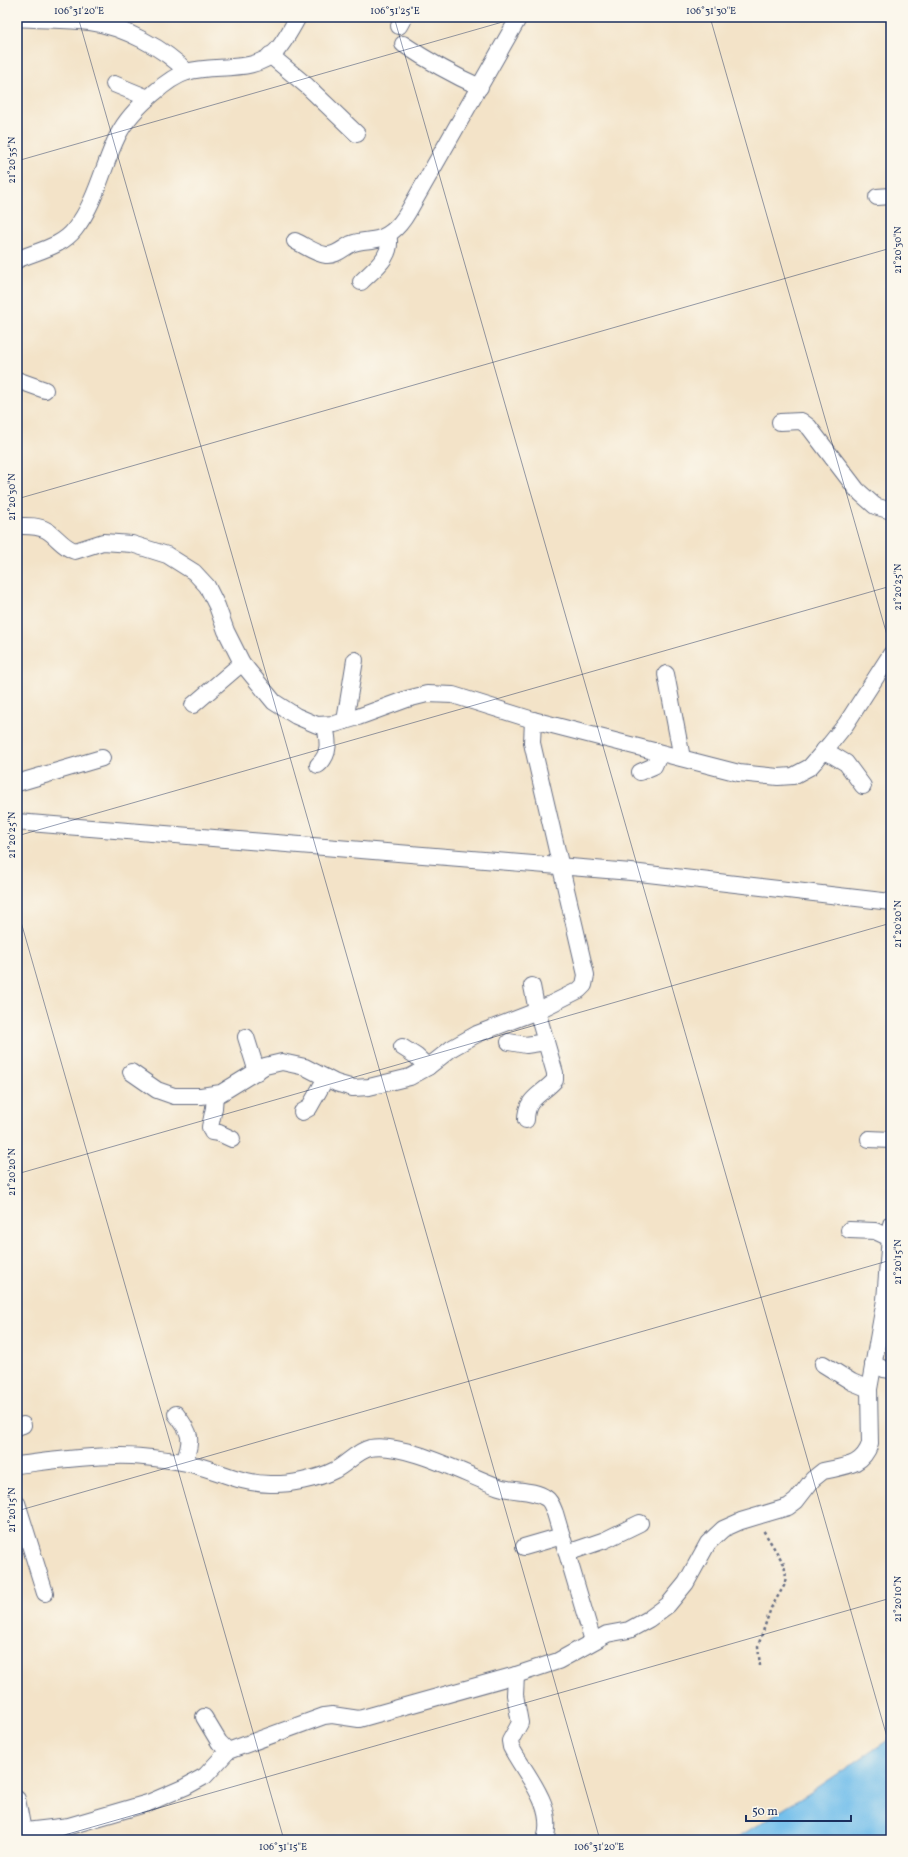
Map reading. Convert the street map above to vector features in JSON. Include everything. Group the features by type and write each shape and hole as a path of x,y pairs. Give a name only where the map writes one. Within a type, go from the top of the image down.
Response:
{"street":[{"path":"17,260 60,242 75,229 94,196 119,134 142,103 164,84 187,72 237,67 263,60 276,51 298,17"},
{"path":"295,241 322,254 328,255 340,251 350,244 374,240 388,235 396,229 402,222 519,17"},
{"path":"17,18 91,22 122,31 159,49 177,61 187,72"},
{"path":"403,44 458,77 480,87"},
{"path":"270,55 307,86 357,134"},
{"path":"114,84 148,98"},
{"path":"361,282 387,255 390,243 388,235"},
{"path":"17,380 45,390"},
{"path":"780,422 801,421 809,427 857,490 875,506 891,511"},
{"path":"17,526 31,526 46,530 64,546 75,551 103,542 132,544 167,555 194,572 207,586 217,606 226,631 242,663 274,702 307,722 317,725 345,721 407,699 427,694 454,695 533,720 738,773 778,777 793,776 810,766 846,724 891,654"},
{"path":"345,721 355,660"},
{"path":"193,705 242,663"},
{"path":"666,674 682,758"},
{"path":"131,1072 157,1090 174,1096 200,1096 216,1094 257,1072 265,1066 282,1062 305,1067 336,1083 353,1088 369,1087 410,1077 452,1048 476,1034 536,1010 579,990 584,985 585,980 562,867 532,743 533,720"},
{"path":"318,765 325,759 327,753 328,741 325,725"},
{"path":"824,750 846,763 863,786"},
{"path":"640,772 654,766 657,759 655,751"},
{"path":"17,783 102,758"},
{"path":"17,822 631,872 891,902"},
{"path":"526,1120 526,1110 529,1104 555,1080 555,1072 536,1010 532,986"},
{"path":"246,1037 257,1072"},
{"path":"509,1042 526,1044 546,1042"},
{"path":"402,1047 428,1066"},
{"path":"302,1112 309,1108 326,1078"},
{"path":"216,1094 210,1127 212,1132 219,1133 232,1140"},
{"path":"869,1138 891,1140"},
{"path":"17,1799 20,1832 69,1826 148,1803 185,1787 206,1776 228,1750 324,1716 332,1715 359,1719 516,1675 558,1661 607,1634 629,1630 649,1619 672,1600 686,1583 708,1543 723,1529 741,1521 788,1507 796,1501 813,1479 823,1471 854,1464 863,1459 870,1444 869,1389 873,1364 885,1333 885,1300 890,1231 849,1230"},
{"path":"823,1364 852,1382 869,1389"},
{"path":"873,1364 891,1370"},
{"path":"176,1414 187,1428 190,1438 188,1451 184,1462"},
{"path":"17,1465 56,1460 118,1456 184,1462 231,1478 270,1484 308,1480 334,1471 363,1450 384,1447 412,1454 454,1468 501,1488 539,1494 551,1503 593,1641"},
{"path":"17,1503 45,1593"},
{"path":"567,1553 604,1540 640,1523"},
{"path":"524,1546 562,1536"},
{"path":"516,1675 515,1695 520,1723 510,1741 511,1747 542,1801 547,1814 546,1840"},
{"path":"204,1717 219,1742 228,1750"}],"path":[{"path":"755,1517 784,1564 786,1577 784,1586 771,1608 758,1646 760,1666"}],"water":[{"path":"891,1738 891,1840 733,1840 808,1794"}]}
